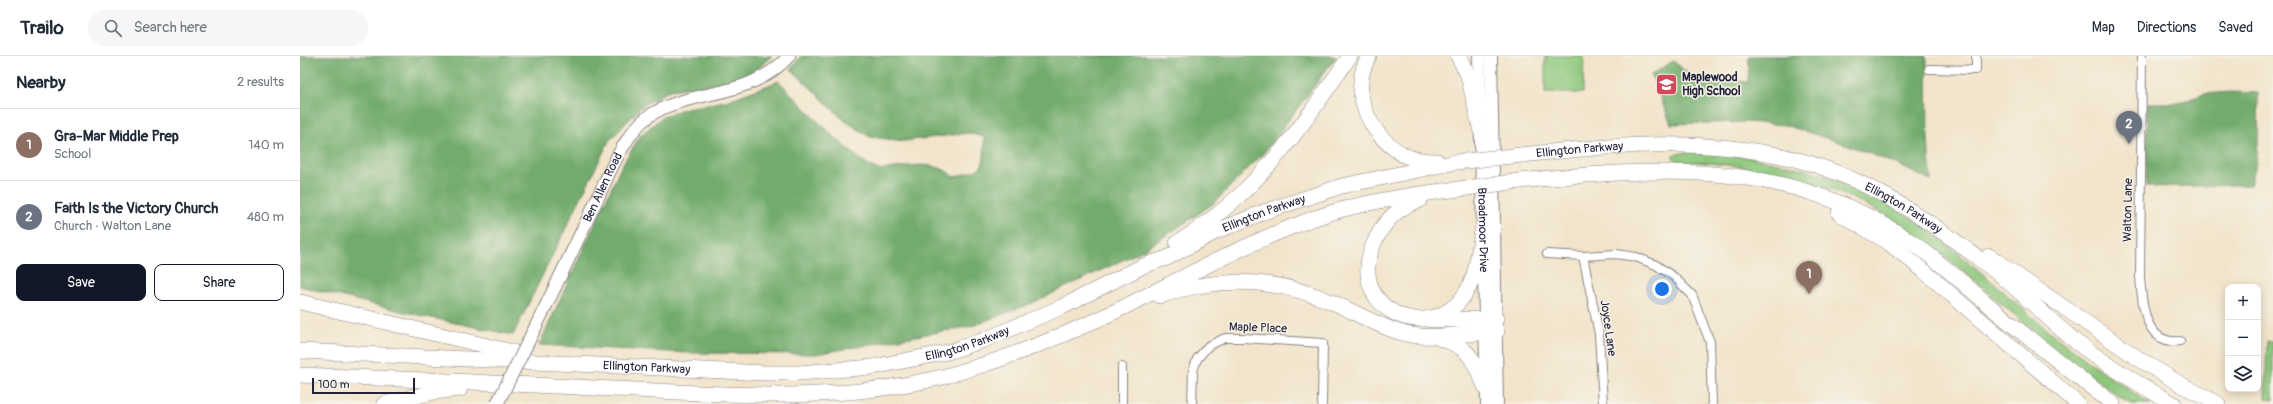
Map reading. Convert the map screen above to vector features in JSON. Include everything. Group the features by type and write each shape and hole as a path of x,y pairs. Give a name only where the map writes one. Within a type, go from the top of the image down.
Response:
{"highway":[{"path":"1143,266 1210,220 1254,181 1296,134 1350,56"},
{"path":"1369,56 1362,74 1361,94 1367,117 1380,136 1405,155 1428,161 1456,162"},
{"path":"1458,56 1468,75 1480,131"},
{"name":"Ellington Parkway","path":"300,352 720,371 799,373 873,367 948,352 1002,333 1062,307 1143,266 1167,258 1240,222 1303,197 1365,180 1456,162 1521,155 1612,146 1717,145 1762,152 1798,160 1851,180 1887,198 1944,232 1998,273 2076,341 2142,386 2174,404"},
{"name":"Ellington Parkway","path":"300,375 733,395 805,396 881,389 943,376 1046,342 1115,311 1217,258 1313,219 1372,203 1459,189 1520,181 1626,172 1670,171 1731,175 1795,187 1845,206 1893,231 1941,265 2063,366 2113,404"},
{"path":"1731,175 1790,193 1841,214 1889,243 1924,271 2078,404"},
{"path":"1459,189 1413,202 1403,208 1386,224 1372,248 1368,276 1375,296 1389,310 1403,316 1418,319 1491,325"},
{"path":"1418,319 1435,317 1450,309 1464,295 1472,279 1483,226"},
{"path":"1944,232 1994,258 2139,359 2218,404"},
{"path":"1115,311 1174,291 1199,285 1254,281 1306,292 1406,334 1432,336 1457,344 1466,350 1476,364 1487,397"},
{"path":"300,302 497,350 607,365"},
{"path":"1432,336 1491,325"},
{"path":"384,404 434,392 467,388 559,386"}],"main road":[{"name":"Ben Allen Road","path":"497,404 612,168 632,133 649,117 671,105 714,95 762,78 789,56"},
{"name":"Broadmoor Drive","path":"1479,56 1483,226 1497,404"},
{"name":"Broadmoor Drive","path":"1487,397 1491,325 1491,56"}],"street":[{"path":"1928,69 1976,70 1976,56"},
{"name":"Walton Lane","path":"2142,56 2140,277 2142,299 2146,321 2151,330 2173,342 2180,341"},
{"path":"1547,254 1583,256 1616,254 1636,257 1662,269 1674,277 1692,296 1710,342 1712,404"},
{"name":"Joyce Lane","path":"1583,256 1599,334 1603,404"},
{"name":"Maple Place","path":"1192,404 1193,371 1197,359 1208,346 1225,338 1323,343 1322,404"},
{"path":"1122,367 1122,404"}],"green space":[{"path":"300,56 772,56 756,70 724,83 670,90 642,106 609,141 513,335 408,313 300,286"},
{"path":"801,56 1336,57 1263,154 1213,204 1144,250 1030,304 972,326 816,354 689,353 539,345 622,165 640,136 663,116 686,108 726,101 779,81 842,144 869,165 879,170 926,165 941,168 954,177 972,172 981,166 984,156 984,137 969,133 904,141 870,137 845,121 791,69"},
{"path":"1545,56 1584,56 1583,93 1545,93"},
{"path":"1749,56 1927,56 1928,140 1931,181 1898,165 1845,144 1785,125 1746,122 1671,124 1651,75 1673,61 1692,77 1748,82"},
{"path":"2231,92 2258,93 2257,152 2254,174 2250,185 2146,187 2147,103 2179,103 2204,94"},
{"path":"1698,151 1742,156 1785,164 1827,176 1848,184 1890,205 1953,249 2045,328 2075,351 2151,404 2132,404 2120,398 2049,343 1950,260 1898,223 1872,208 1819,185 1792,177 1735,166 1676,161 1672,157 1675,154"},
{"path":"2267,341 2273,341 2273,400 2265,399"}],"place":[{"name":"Maplewood High School","path":"1666,84"},
{"name":"Faith Is the Victory Church","path":"2129,144"},
{"name":"Gra-Mar Middle Prep","path":"1809,294"}]}
